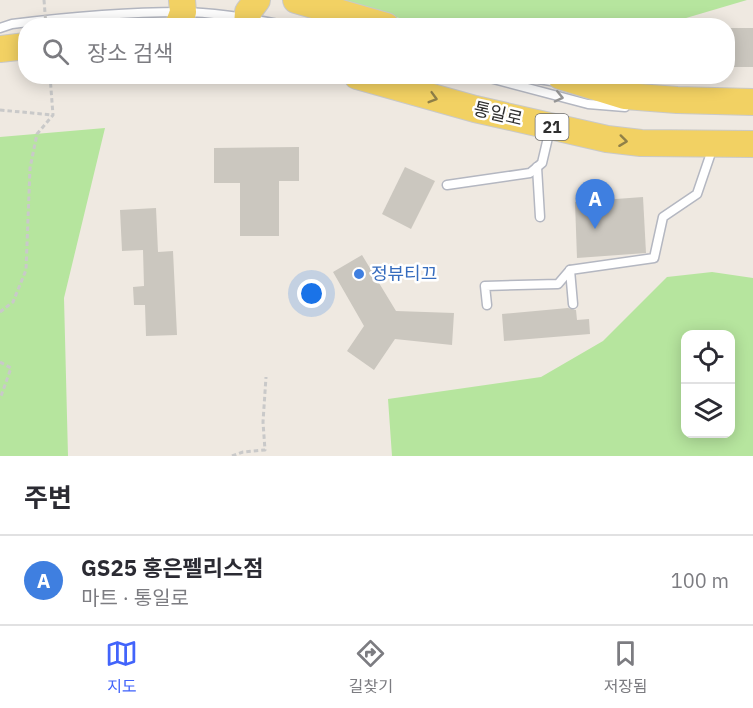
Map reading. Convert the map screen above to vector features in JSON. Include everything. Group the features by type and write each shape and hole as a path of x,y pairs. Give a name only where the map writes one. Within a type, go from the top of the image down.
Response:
{"main road":[{"path":"296,0 358,18"},
{"path":"0,49 18,47"},
{"name":"통일로","path":"386,84 475,109 607,139 641,143 753,144"},
{"path":"585,84 625,96 753,102"}],"lane":[{"path":"61,18 181,12 250,15"},
{"path":"0,22 12,24"},
{"path":"0,27 18,23"},
{"path":"512,84 588,104 632,108"},
{"path":"576,84 591,86"},
{"path":"447,184 530,173 542,163 551,126"},
{"path":"487,305 485,286 558,284 570,270 654,258 663,217 697,194 713,144"},
{"path":"537,167 540,217"},
{"path":"570,270 573,304"}],"path":[{"path":"44,0 45,18"},
{"path":"0,312 13,302 26,270 30,168 38,134 52,115 50,84"},
{"path":"0,110 52,115"},
{"path":"0,362 11,368 0,399"},
{"path":"232,456 243,452 265,450 263,422 266,377"}],"green space":[{"path":"321,0 747,0 686,18 399,18"},
{"path":"105,128 64,298 68,456 0,456 0,137"},
{"path":"712,272 753,278 753,456 392,456 388,399 541,377 603,341 667,277"}],"building":[{"path":"735,28 753,28 753,67 735,67"},
{"path":"299,147 299,181 279,181 279,236 240,236 240,183 214,183 214,148"},
{"path":"405,167 435,181 411,229 382,214"},
{"path":"643,197 646,253 577,258 575,202"},
{"path":"156,208 158,252 173,251 177,335 146,336 145,305 134,305 133,287 144,286 143,250 122,251 120,210"},
{"path":"362,255 396,311 454,313 452,345 395,339 374,370 347,351 364,326 333,272"},
{"path":"568,308 576,310 577,320 589,319 590,334 504,341 502,314"}],"place":[{"name":"GS25 홍은펠리스점","path":"595,229"},
{"name":"정뷰티끄","path":"359,274"}]}
